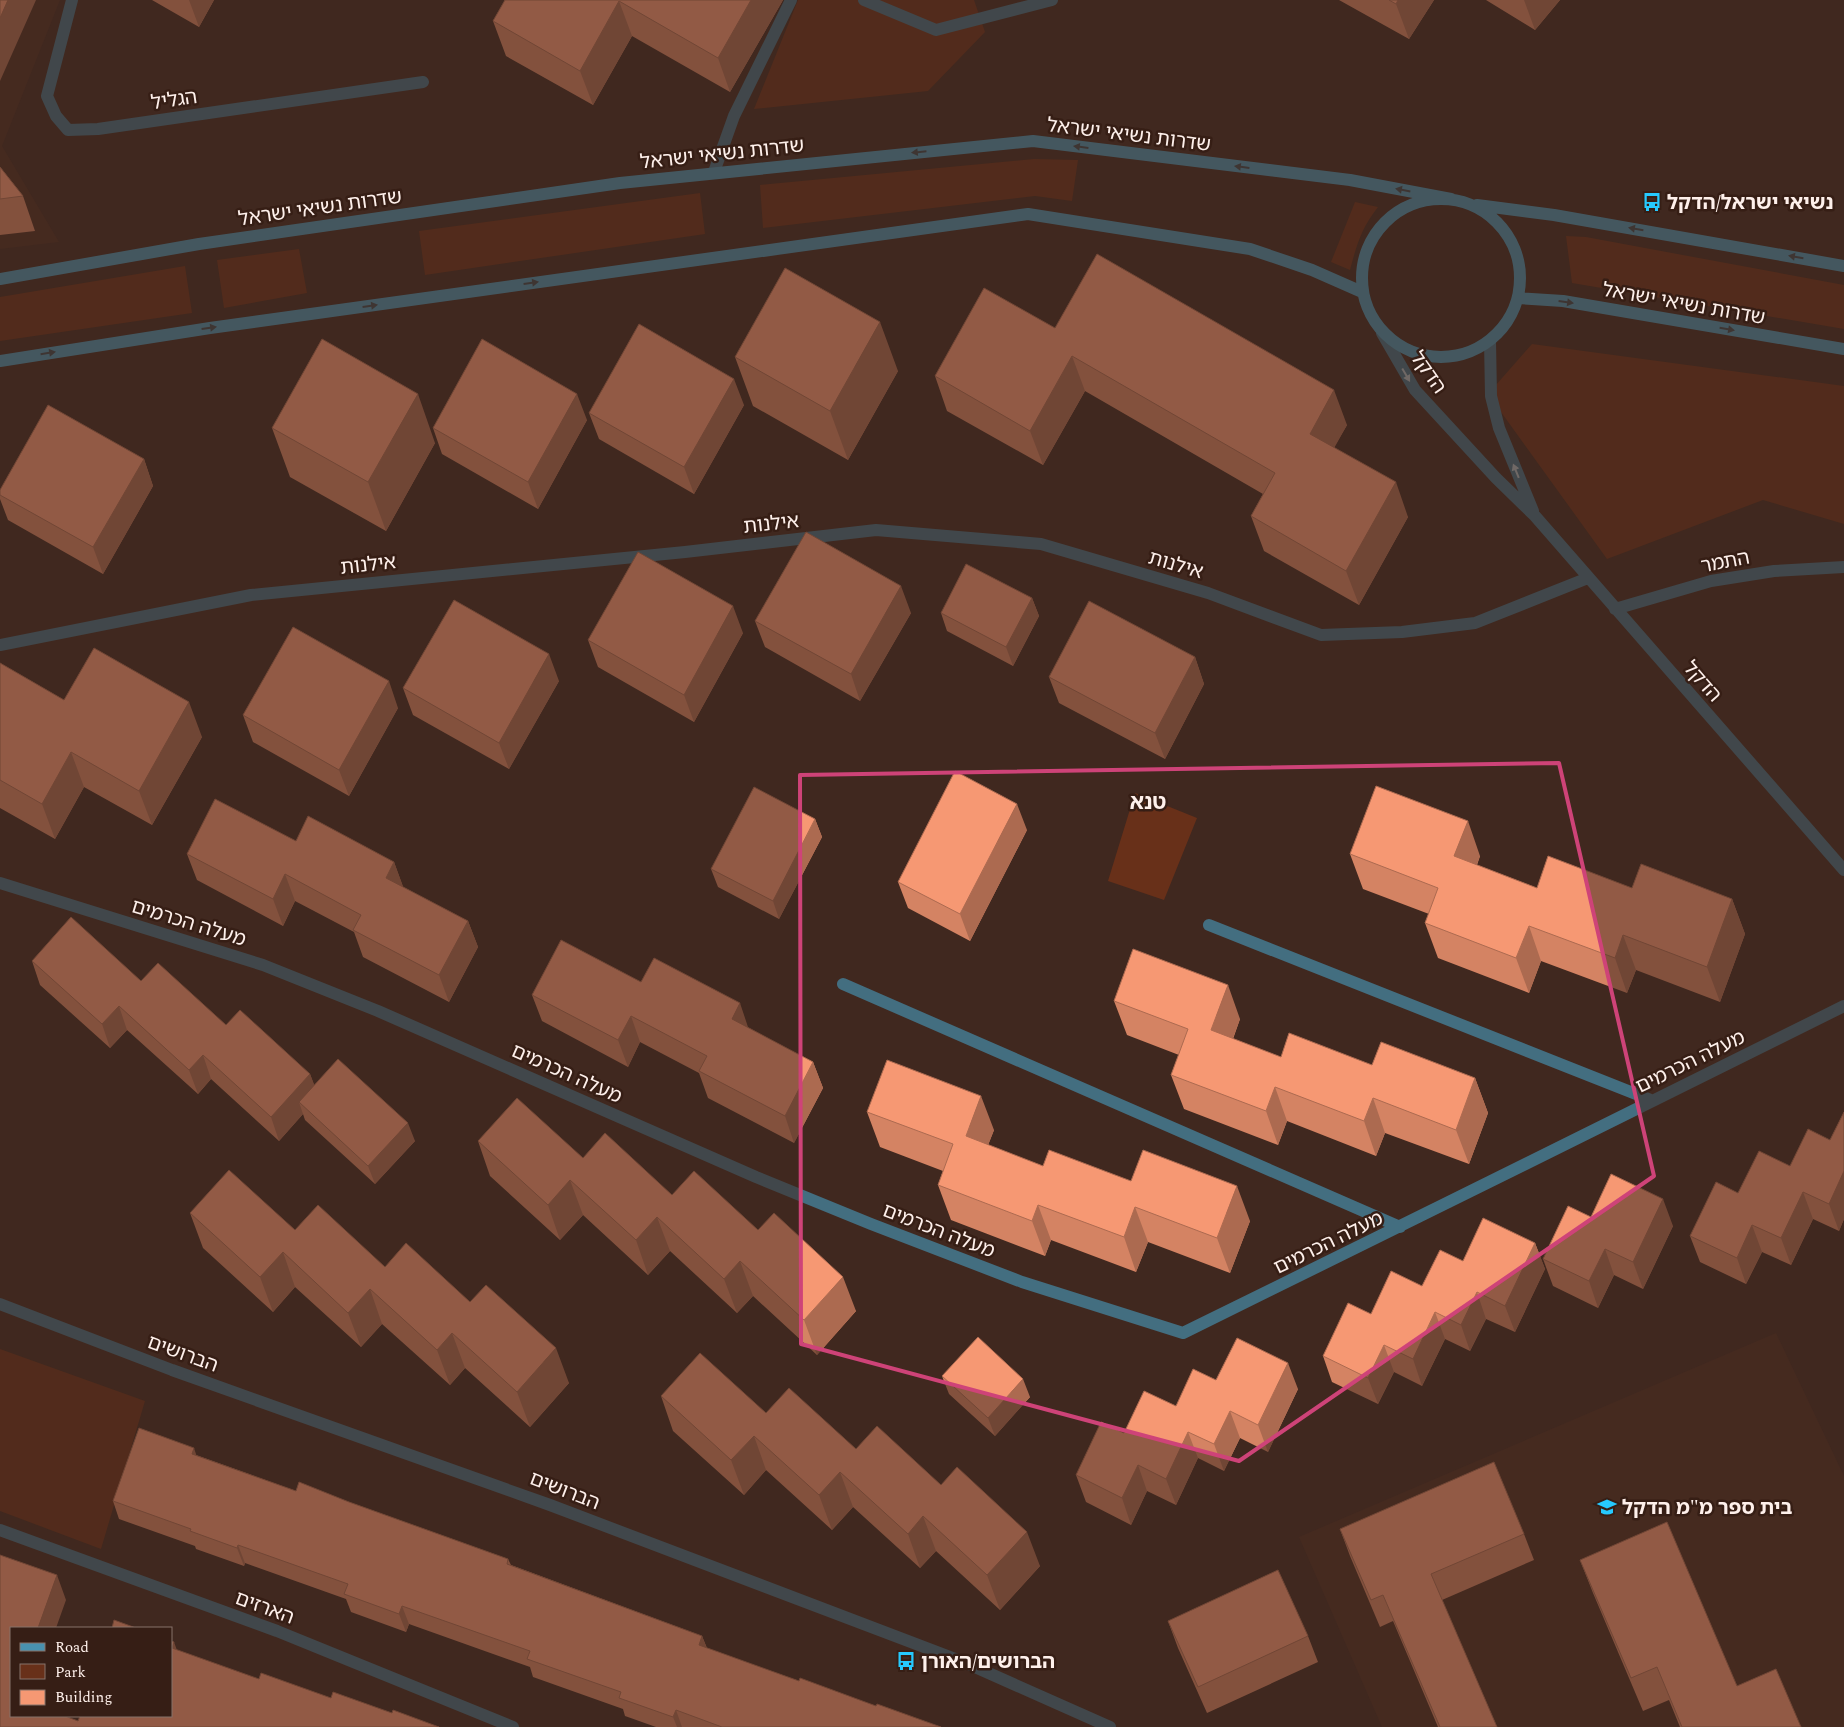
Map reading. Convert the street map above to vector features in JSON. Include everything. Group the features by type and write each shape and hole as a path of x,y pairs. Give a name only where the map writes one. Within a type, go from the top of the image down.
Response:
{"main road":[{"name":"שדרות נשיאי ישראל","path":"0,279 199,244 620,183 1033,141 1350,180 1451,199"},
{"path":"1469,204 1487,213 1501,226 1512,242 1518,260 1521,280 1518,298 1508,322 1490,341 1468,354 1444,358 1421,356 1400,348 1382,333 1369,314 1362,292 1361,267 1369,244 1383,223 1402,208 1426,200 1451,199 1469,204 1554,215 1844,266"},
{"path":"0,361 210,328 1028,214 1250,249 1312,270 1362,292"},
{"name":"שדרות נשיאי ישראל","path":"1518,298 1563,301 1844,349"}],"street":[{"name":"הגליל","path":"72,0 47,96 56,116 68,130 98,129 423,82"},
{"path":"714,172 734,116 791,0"},
{"path":"864,0 936,30 1052,0"},
{"name":"הדקל","path":"1382,333 1415,390 1496,478 1535,516 1844,870"},
{"name":"הדקל","path":"1490,341 1491,396 1499,428 1535,516"},
{"name":"אילנות","path":"0,645 251,594 675,553 876,530 1041,544 1208,593 1322,634 1402,632 1475,623 1588,578"},
{"name":"התמר","path":"1615,608 1711,581 1774,571 1844,567"},
{"name":"מעלה הכרמים","path":"0,883 263,965 378,1011 756,1177 871,1224 1022,1282 1183,1333 1844,1006"},
{"path":"1209,926 1651,1100"},
{"path":"843,984 1400,1227"},
{"name":"הברושים","path":"0,1304 172,1370 550,1504 966,1663 1110,1727"},
{"name":"הארזים","path":"0,1530 277,1631 513,1727"}],"highlighted area":[{"path":"1559,763 1654,1176 1239,1461 801,1344 800,775"}],"shaded area":[{"path":"0,0 60,0 2,146 59,242 0,249"},
{"name":"בית ספר מ\"מ הדקל","path":"1776,1333 1844,1476 1844,1727 1382,1727 1299,1537"}],"green space":[{"path":"798,0 974,0 985,32 928,91 754,109"},
{"path":"1034,159 1078,160 1072,201 1035,196 763,228 760,185"},
{"path":"700,193 705,234 425,275 419,231"},
{"path":"1355,202 1378,207 1367,222 1360,237 1350,270 1331,262"},
{"path":"1566,236 1586,237 1844,285 1844,329 1572,283"},
{"path":"299,249 307,293 224,308 217,260"},
{"path":"185,266 192,313 0,341 0,297"},
{"path":"1532,344 1844,386 1844,524 1763,500 1607,559 1488,394"},
{"path":"1135,793 1197,818 1164,900 1108,881"},
{"path":"0,1349 145,1401 101,1549 0,1511"}],"building":[{"path":"0,0 8,0 0,18"},
{"path":"505,0 751,0 718,58 619,1 580,71 493,21"},
{"path":"1389,0 1398,0 1396,4"},
{"path":"0,167 23,196 0,199"},
{"path":"1097,254 1334,390 1310,434 1396,482 1346,571 1251,516 1275,473 1072,356 1030,431 935,376 984,288 1055,328"},
{"path":"785,268 880,322 830,411 735,357"},
{"path":"639,324 734,379 684,467 589,413"},
{"path":"322,339 418,394 368,482 272,428"},
{"path":"482,339 577,394 528,482 433,428"},
{"path":"48,405 144,459 93,547 0,495 0,490"},
{"path":"806,532 901,586 851,674 755,621"},
{"path":"638,552 733,606 684,695 588,640"},
{"path":"966,564 1032,598 1006,647 941,613"},
{"path":"454,600 549,654 499,743 403,688"},
{"path":"1089,601 1195,657 1155,733 1049,677"},
{"path":"293,627 389,681 339,770 243,715"},
{"path":"94,648 189,702 139,791 71,752 42,804 0,780 0,663 64,700"},
{"path":"955,771 1017,804 960,914 898,882"},
{"path":"1376,786 1468,821 1454,856 1537,888 1548,856 1632,888 1641,864 1732,899 1707,967 1623,935 1615,958 1529,926 1516,958 1425,923 1438,888 1350,854"},
{"path":"754,787 815,819 773,901 711,869"},
{"path":"215,799 296,841 308,816 394,862 386,878 468,921 439,975 353,930 361,915 285,874 273,899 187,854"},
{"path":"71,917 141,981 158,963 226,1025 240,1010 310,1074 271,1117 203,1055 189,1070 119,1006 102,1024 32,961"},
{"path":"561,940 641,982 654,958 740,1003 732,1019 813,1062 785,1116 699,1071 707,1056 631,1016 618,1040 532,995"},
{"path":"1133,949 1228,985 1211,1030 1281,1057 1289,1033 1372,1065 1381,1042 1475,1078 1456,1130 1373,1098 1364,1121 1275,1087 1266,1111 1171,1075 1188,1029 1114,1001"},
{"path":"338,1059 408,1123 368,1166 299,1102"},
{"path":"887,1060 981,1096 966,1136 1043,1166 1049,1150 1131,1181 1143,1150 1237,1186 1217,1238 1135,1207 1124,1237 1038,1205 1032,1221 938,1185 953,1144 867,1112"},
{"path":"517,1098 583,1158 605,1133 672,1195 694,1171 758,1230 774,1213 843,1277 804,1320 740,1261 724,1279 657,1217 636,1240 570,1180 548,1205 478,1141"},
{"path":"1844,1112 1844,1171 1829,1204 1803,1192 1781,1238 1752,1225 1737,1258 1690,1236 1716,1182 1738,1193 1759,1151 1790,1166 1808,1129 1830,1140"},
{"path":"229,1170 295,1230 318,1205 385,1267 406,1243 470,1302 486,1285 556,1348 517,1392 452,1333 437,1350 370,1289 348,1313 283,1252 260,1277 190,1213"},
{"path":"1611,1174 1663,1199 1633,1262 1605,1249 1589,1281 1543,1259 1568,1206 1591,1217"},
{"path":"1483,1218 1535,1243 1505,1306 1477,1292 1461,1325 1435,1312 1413,1359 1384,1345 1368,1378 1323,1356 1348,1303 1371,1314 1391,1271 1422,1286 1440,1250 1463,1261"},
{"path":"978,1337 1023,1379 988,1418 942,1376"},
{"path":"1237,1338 1288,1363 1258,1425 1230,1411 1214,1444 1188,1432 1166,1479 1138,1465 1122,1498 1076,1475 1101,1422 1124,1433 1144,1391 1176,1406 1193,1369 1216,1380"},
{"path":"700,1353 766,1413 789,1388 856,1449 877,1426 941,1485 957,1467 1027,1532 987,1575 923,1516 908,1534 840,1472 819,1495 754,1436 731,1460 661,1396"},
{"path":"139,1428 194,1448 192,1454 296,1491 299,1482 508,1559 507,1564 702,1636 699,1645 799,1681 800,1678 876,1706 877,1704 941,1727 722,1727 676,1710 673,1717 619,1698 621,1692 527,1659 530,1651 402,1606 399,1614 344,1594 348,1584 238,1545 237,1548 113,1501"},
{"path":"1494,1462 1524,1534 1431,1574 1497,1727 1440,1727 1383,1595 1371,1600 1340,1529"},
{"path":"1667,1522 1737,1686 1776,1669 1801,1727 1682,1727 1657,1667 1631,1678 1580,1560"},
{"path":"0,1555 57,1575 38,1627 10,1627 10,1717 68,1717 78,1721 80,1717 172,1717 172,1648 259,1679 261,1673 331,1698 333,1692 392,1713 393,1710 439,1727 0,1727"},
{"path":"1278,1570 1308,1636 1198,1687 1168,1621"},
{"path":"114,1620 133,1627 112,1627"}],"place":[{"name":"נשיאי ישראל/הדקל","path":"1652,202"},
{"name":"בית ספר מ\"מ הדקל","path":"1607,1507"},
{"name":"הברושים/האורן","path":"906,1661"}],"district":[{"name":"טנא","path":"1148,802"}]}
